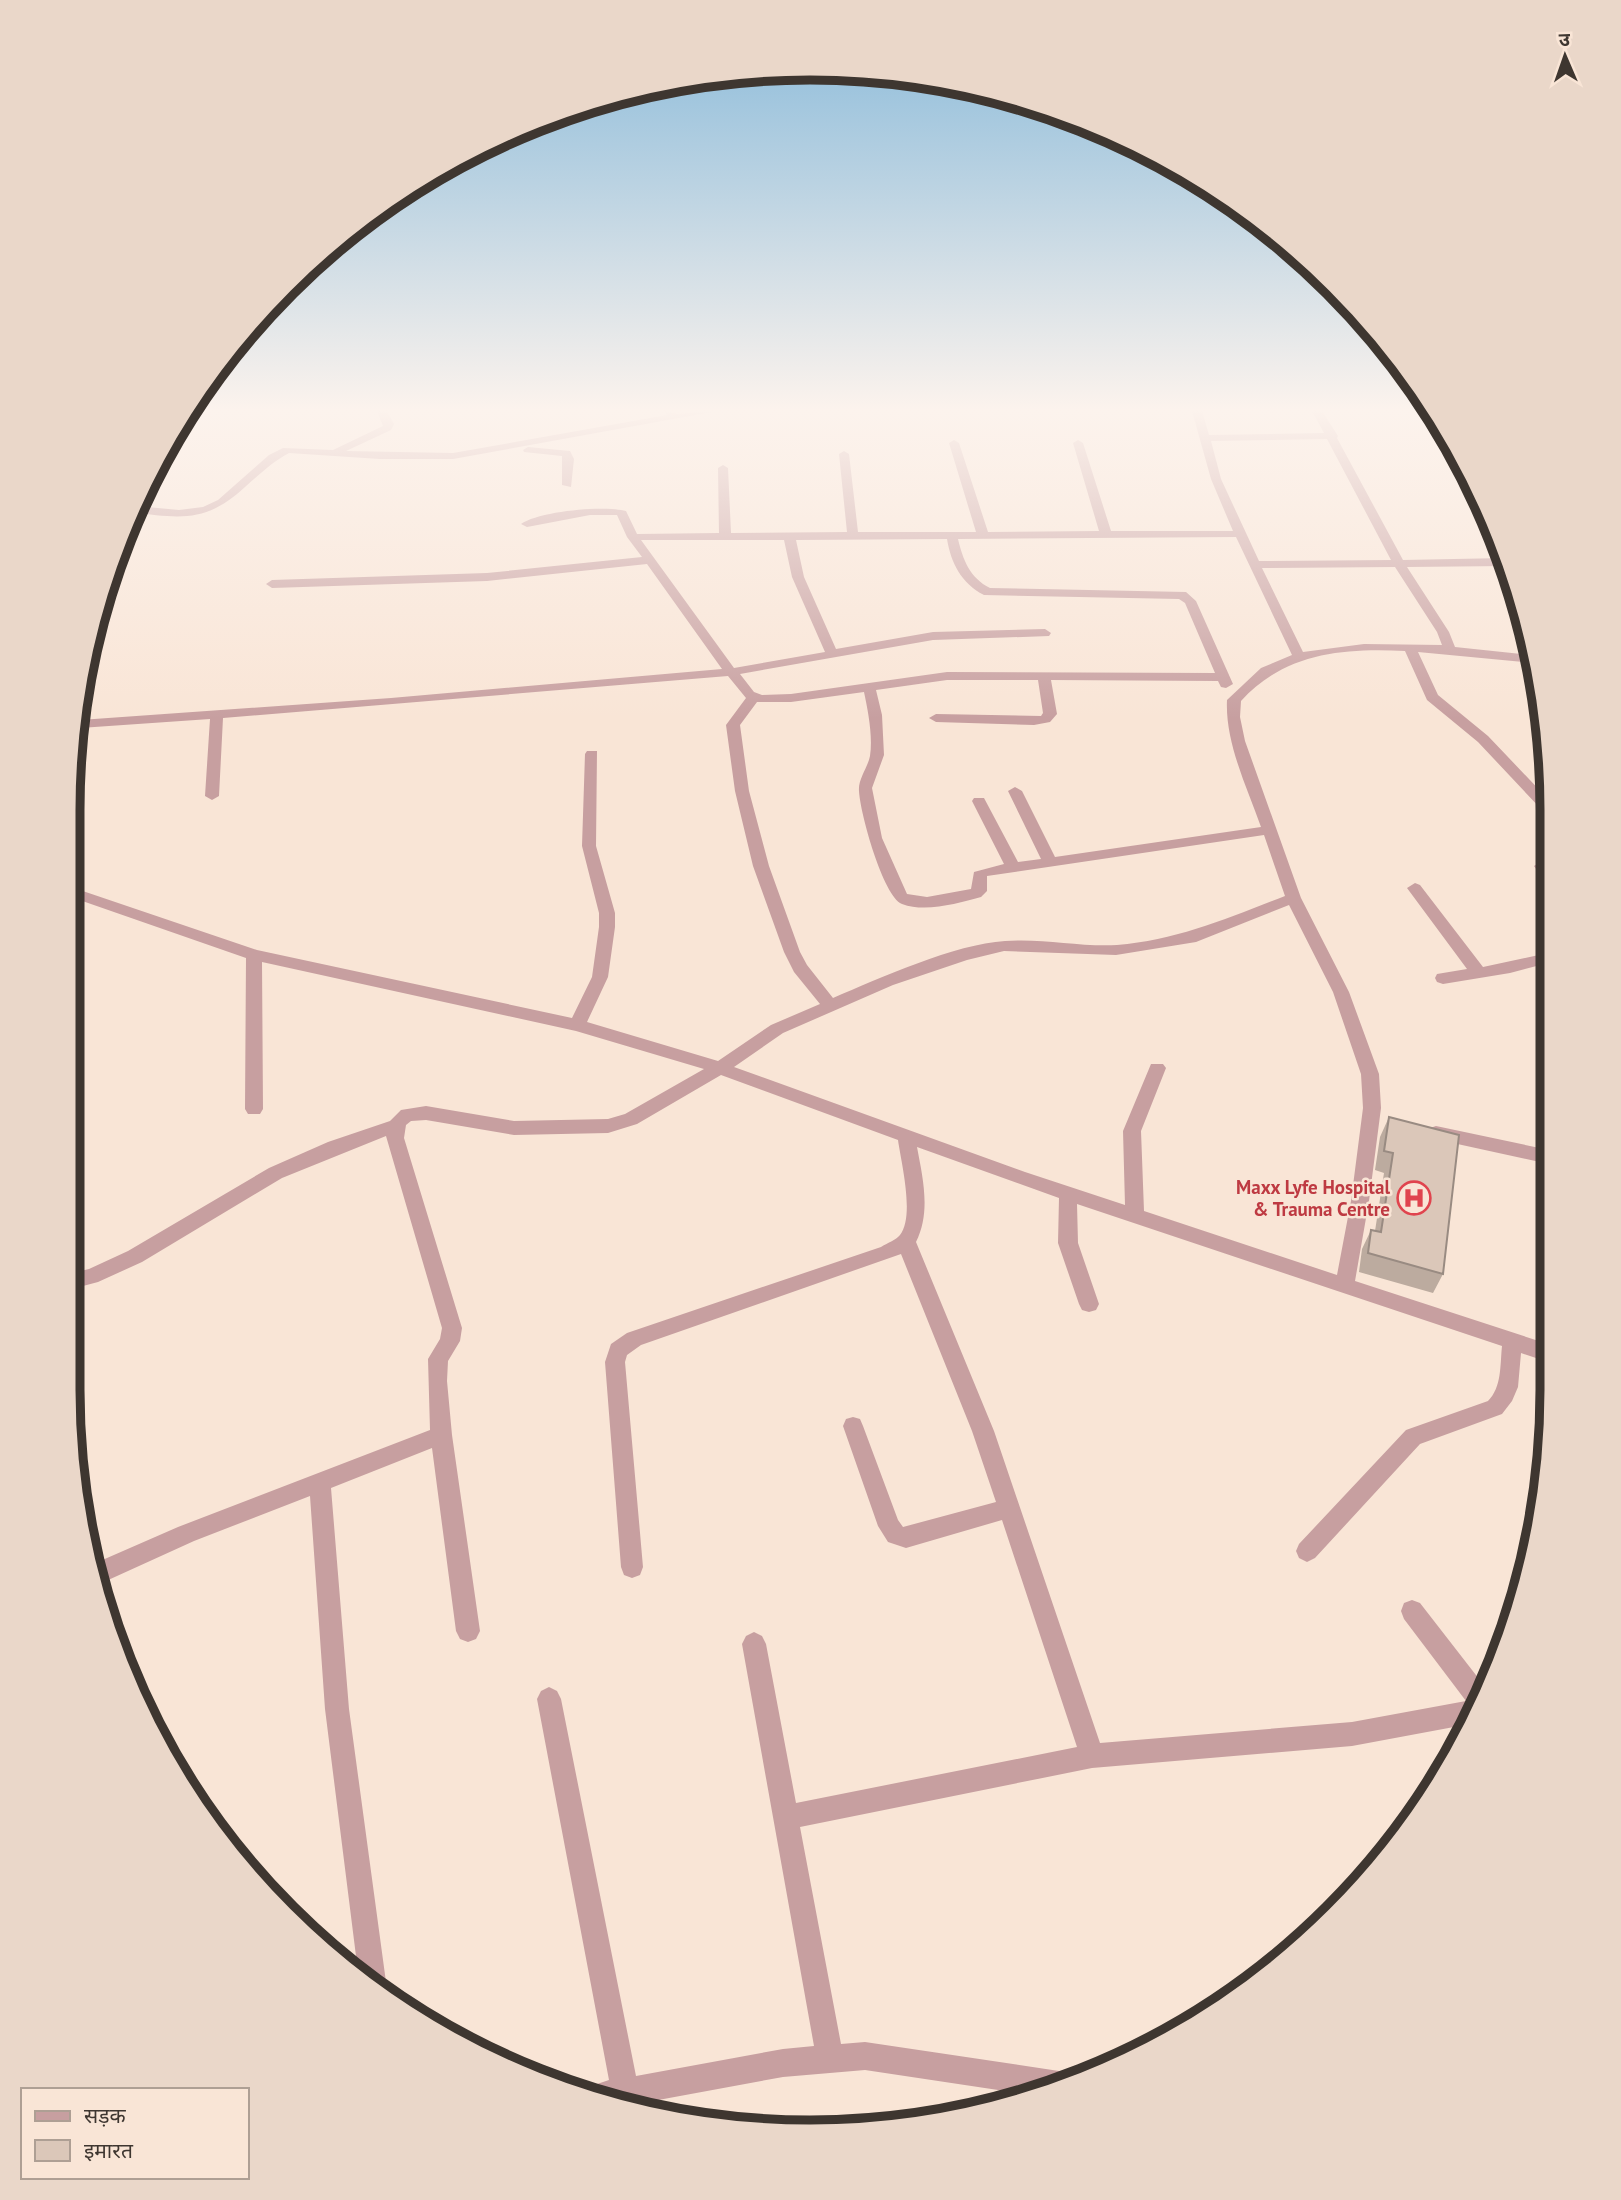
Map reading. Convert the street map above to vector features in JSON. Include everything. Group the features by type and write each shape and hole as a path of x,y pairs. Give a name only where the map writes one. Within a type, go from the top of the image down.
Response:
{"street":[{"path":"527,524 592,514"},
{"path":"622,514 633,537 731,672 754,697 776,700 947,676 1221,677"},
{"path":"724,514 725,536"},
{"path":"851,514 853,535"},
{"path":"976,514 983,535"},
{"path":"1100,514 1106,534"},
{"path":"1232,514 1300,658"},
{"path":"1373,514 1399,563 1443,632 1450,649"},
{"path":"633,537 1241,534"},
{"path":"952,535 960,568 976,587 988,592 1182,595 1190,601 1221,677 1238,696"},
{"path":"790,536 792,561 832,653"},
{"path":"272,584 487,577 650,560"},
{"path":"1254,565 1497,562"},
{"path":"86,724 391,702 731,672 933,636 1045,633"},
{"path":"1410,648 1432,697 1483,739 1540,799"},
{"path":"1345,1284 1377,1121 1370,1074 1341,992 1293,898 1238,741 1233,718 1234,700 1270,668 1317,652 1450,649 1524,658"},
{"path":"936,718 1034,721 1045,719 1050,714 1044,676"},
{"path":"869,686 875,715 877,755 865,788 875,838 901,897 907,901 919,902 976,893 979,891 979,875 983,872 1270,830"},
{"path":"754,697 737,717 732,732 748,816 761,866 792,952 800,968 829,1004"},
{"path":"212,796 217,715"},
{"path":"577,1025 600,977 607,927 607,913 589,846 592,754"},
{"path":"1015,792 1050,862"},
{"path":"979,801 1013,867"},
{"path":"1415,888 1479,973"},
{"path":"81,895 254,954 577,1025 720,1068 1068,1193 1540,1351"},
{"path":"468,1631 441,1435 436,1367 450,1341 452,1328 395,1138 395,1126 400,1118 426,1112 514,1128 608,1126 631,1119 720,1068 777,1029 829,1004 887,981 985,949 1033,946 1116,950 1196,937 1293,898"},
{"path":"254,954 254,1109"},
{"path":"1443,978 1540,960"},
{"path":"1135,1215 1132,1131 1157,1068"},
{"path":"81,1278 131,1258 240,1192 313,1154 395,1126"},
{"path":"1421,1130 1540,1155"},
{"path":"632,1567 615,1362 618,1350 634,1339 888,1252 905,1242 914,1226 916,1210 906,1135"},
{"path":"1068,1193 1068,1243 1089,1304"},
{"path":"905,1242 983,1431 1093,1756"},
{"path":"1307,1551 1413,1437 1495,1408 1503,1402 1507,1391 1512,1342"},
{"path":"853,1426 889,1526 895,1535 906,1538 1009,1508"},
{"path":"104,1572 186,1534 441,1435"},
{"path":"320,1482 337,1709 372,1973"},
{"path":"1412,1611 1474,1693"},
{"path":"754,1644 830,2059"},
{"path":"549,1699 617,2094"},
{"path":"786,1817 1093,1756 1352,1734 1464,1714"},
{"path":"625,2096 783,2063 865,2056 1015,2088"}],"building":[{"path":"1389,1117 1459,1135 1443,1274 1368,1253 1371,1230 1381,1232 1393,1153 1384,1151"}],"place":[{"name":"Maxx Lyfe Hospital & Trauma Centre","path":"1414,1198"}]}
